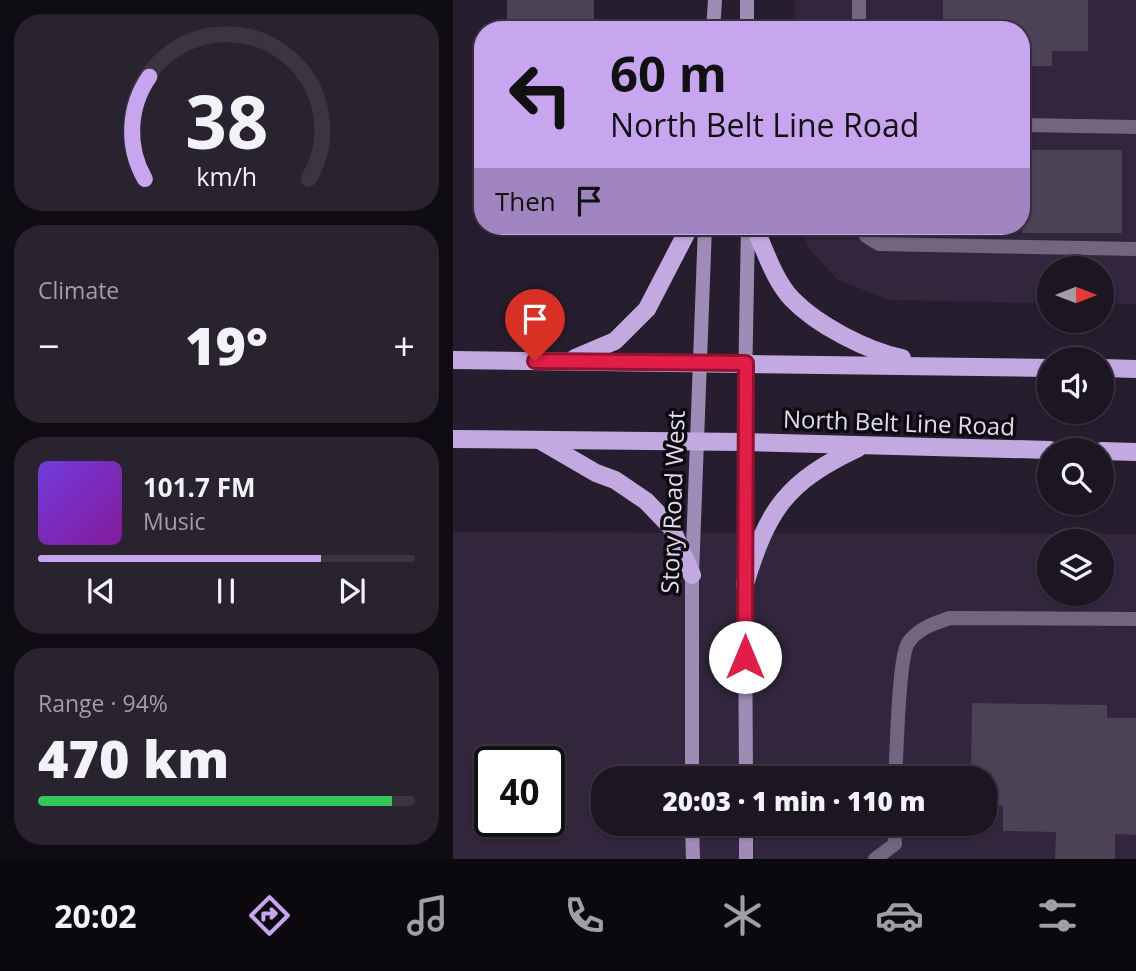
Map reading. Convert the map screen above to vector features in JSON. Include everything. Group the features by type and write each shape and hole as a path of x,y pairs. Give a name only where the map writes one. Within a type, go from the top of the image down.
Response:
{"main road":[{"path":"568,361 615,341 647,309 685,235"},
{"path":"758,235 773,268 792,299 833,331 882,354 947,366"},
{"path":"453,360 1037,368"},
{"path":"1114,368 1136,369"},
{"name":"North Belt Line Road","path":"453,439 744,442 1037,450"},
{"path":"538,440 596,473 615,480 646,501 671,527 692,575"},
{"path":"745,584 758,541 773,513 787,496 807,477 829,462 862,446"},
{"path":"1114,451 1136,452"}],"street":[{"path":"714,21 715,0"},
{"path":"747,0 747,21"},
{"name":"Story Road West","path":"692,766 692,575 705,235"},
{"path":"746,766 744,442 748,235"},
{"path":"692,836 693,859"},
{"path":"746,836 746,859"}],"lane":[{"path":"859,21 860,0"},
{"path":"1030,125 1136,127"},
{"path":"866,235 879,244 1136,249"},
{"path":"896,766 902,677 908,643 924,627 950,618 1136,619"},
{"path":"875,859 895,844 895,836"}],"shaded area":[{"path":"795,0 1136,0 1136,304 1115,304 1115,256 1037,256 1037,303 888,300 838,280 808,248 804,235 1030,235 1030,21 795,21"},
{"path":"453,532 1037,534 1037,606 1114,606 1114,534 1136,534 1136,859 453,859"}],"building":[{"path":"507,0 594,0 594,21 507,21"},
{"path":"943,0 1088,0 1088,51 1052,51 1052,66 1030,66 1030,21 943,21"},
{"path":"1030,150 1122,150 1122,233 1030,233"},
{"path":"972,703 1107,705 1107,718 1136,718 1136,835 1115,834 1115,859 1055,859 1056,832 1003,831 1003,806 997,806 997,766 971,766"}],"route":[{"path":"535,361 746,363 745,657"}]}
